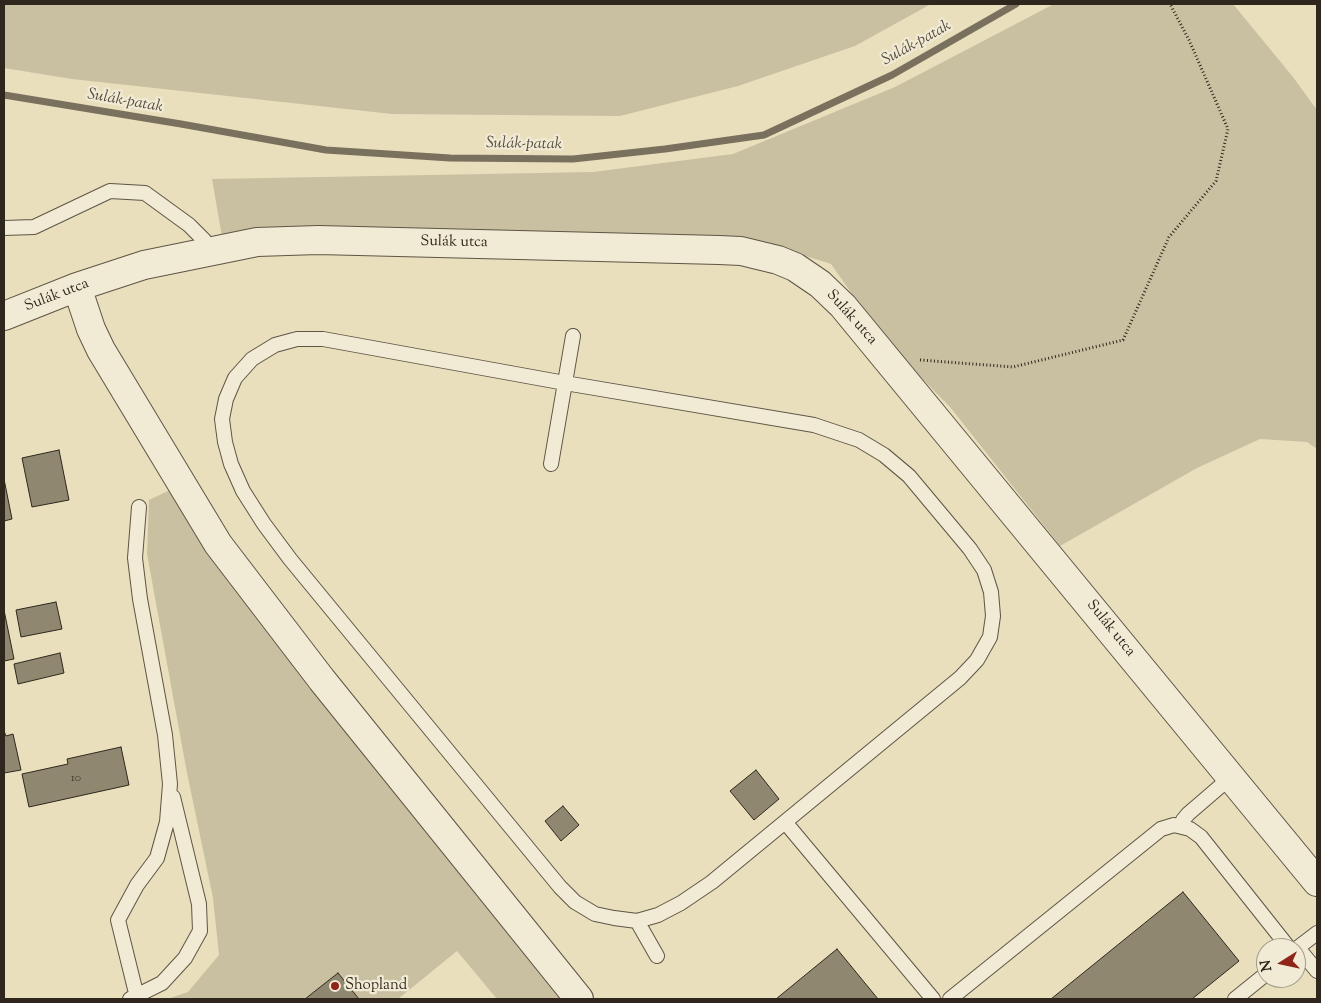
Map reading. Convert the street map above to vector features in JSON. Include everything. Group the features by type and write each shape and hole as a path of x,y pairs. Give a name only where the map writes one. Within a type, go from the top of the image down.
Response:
{"street":[{"name":"Sulák utca","path":"4,316 144,265 257,242 318,240 740,252 778,260 795,267 820,284 844,306 1317,882"},
{"path":"77,288 91,330 101,350 218,544 322,680 580,999"}],"lane":[{"path":"4,228 34,227 110,191 145,193 189,225 204,240 209,251"},
{"path":"551,464 573,336"},
{"path":"297,339 323,339 565,384 814,425 859,440 884,455 909,476 970,549 984,570 991,592 993,616 990,637 977,660 960,678 785,822 712,882 681,903 658,915 637,921 614,918 594,914 575,902 560,887 290,559 264,524 244,491 231,464 225,442 222,419 226,399 235,378 252,358 275,345 297,339"},
{"path":"139,507 135,558 140,600 165,735 170,784 199,904 200,931 185,958 162,983 133,998 118,920 137,884 157,858 167,822 170,784"},
{"path":"1181,826 1188,814 1232,777"},
{"path":"785,822 933,999"},
{"path":"950,999 1161,829 1174,825 1190,829 1201,837 1286,938"},
{"path":"637,921 657,956"},
{"path":"1306,940 1317,933"},
{"path":"1306,960 1317,971"},
{"path":"1235,999 1256,982"}],"path":[{"path":"887,358 1013,367 1123,340 1169,237 1216,181 1228,129 1189,40 1170,4"}],"shaded area":[{"path":"4,4 931,4 855,46 738,86 620,116 392,114 72,79 4,68"},
{"path":"1054,4 1233,4 1293,77 1317,110 1317,449 1307,442 1260,439 1197,468 1060,546 950,407 885,341 831,264 771,245 222,237 212,179 593,172 733,154 895,87"},
{"path":"170,490 195,533 311,690 562,999 497,999 457,951 398,999 359,999 338,973 305,999 167,999 188,992 219,955 213,898 187,773 147,554 149,500"}],"building":[{"path":"59,450 69,500 32,507 22,458"},
{"path":"4,479 12,519 4,521"},
{"path":"56,602 62,629 21,637 16,610"},
{"path":"4,610 14,659 4,661"},
{"path":"60,653 64,673 18,684 14,664"},
{"path":"4,731 6,736 13,734 21,770 4,773"},
{"path":"121,747 129,785 29,807 22,774 68,764 67,759"},
{"path":"756,770 779,799 754,820 730,791"},
{"path":"563,806 579,825 561,841 545,821"},
{"path":"1183,892 1239,961 1192,999 1051,999"},
{"path":"837,949 878,999 776,999"},
{"name":"Shopland","path":"338,973 359,999 305,999"}],"waterway":[{"name":"Sulák-patak","path":"4,95 326,150 450,158 573,159 665,149 764,135 892,75 1016,4"}],"place":[{"name":"Shopland","path":"335,986"}]}
